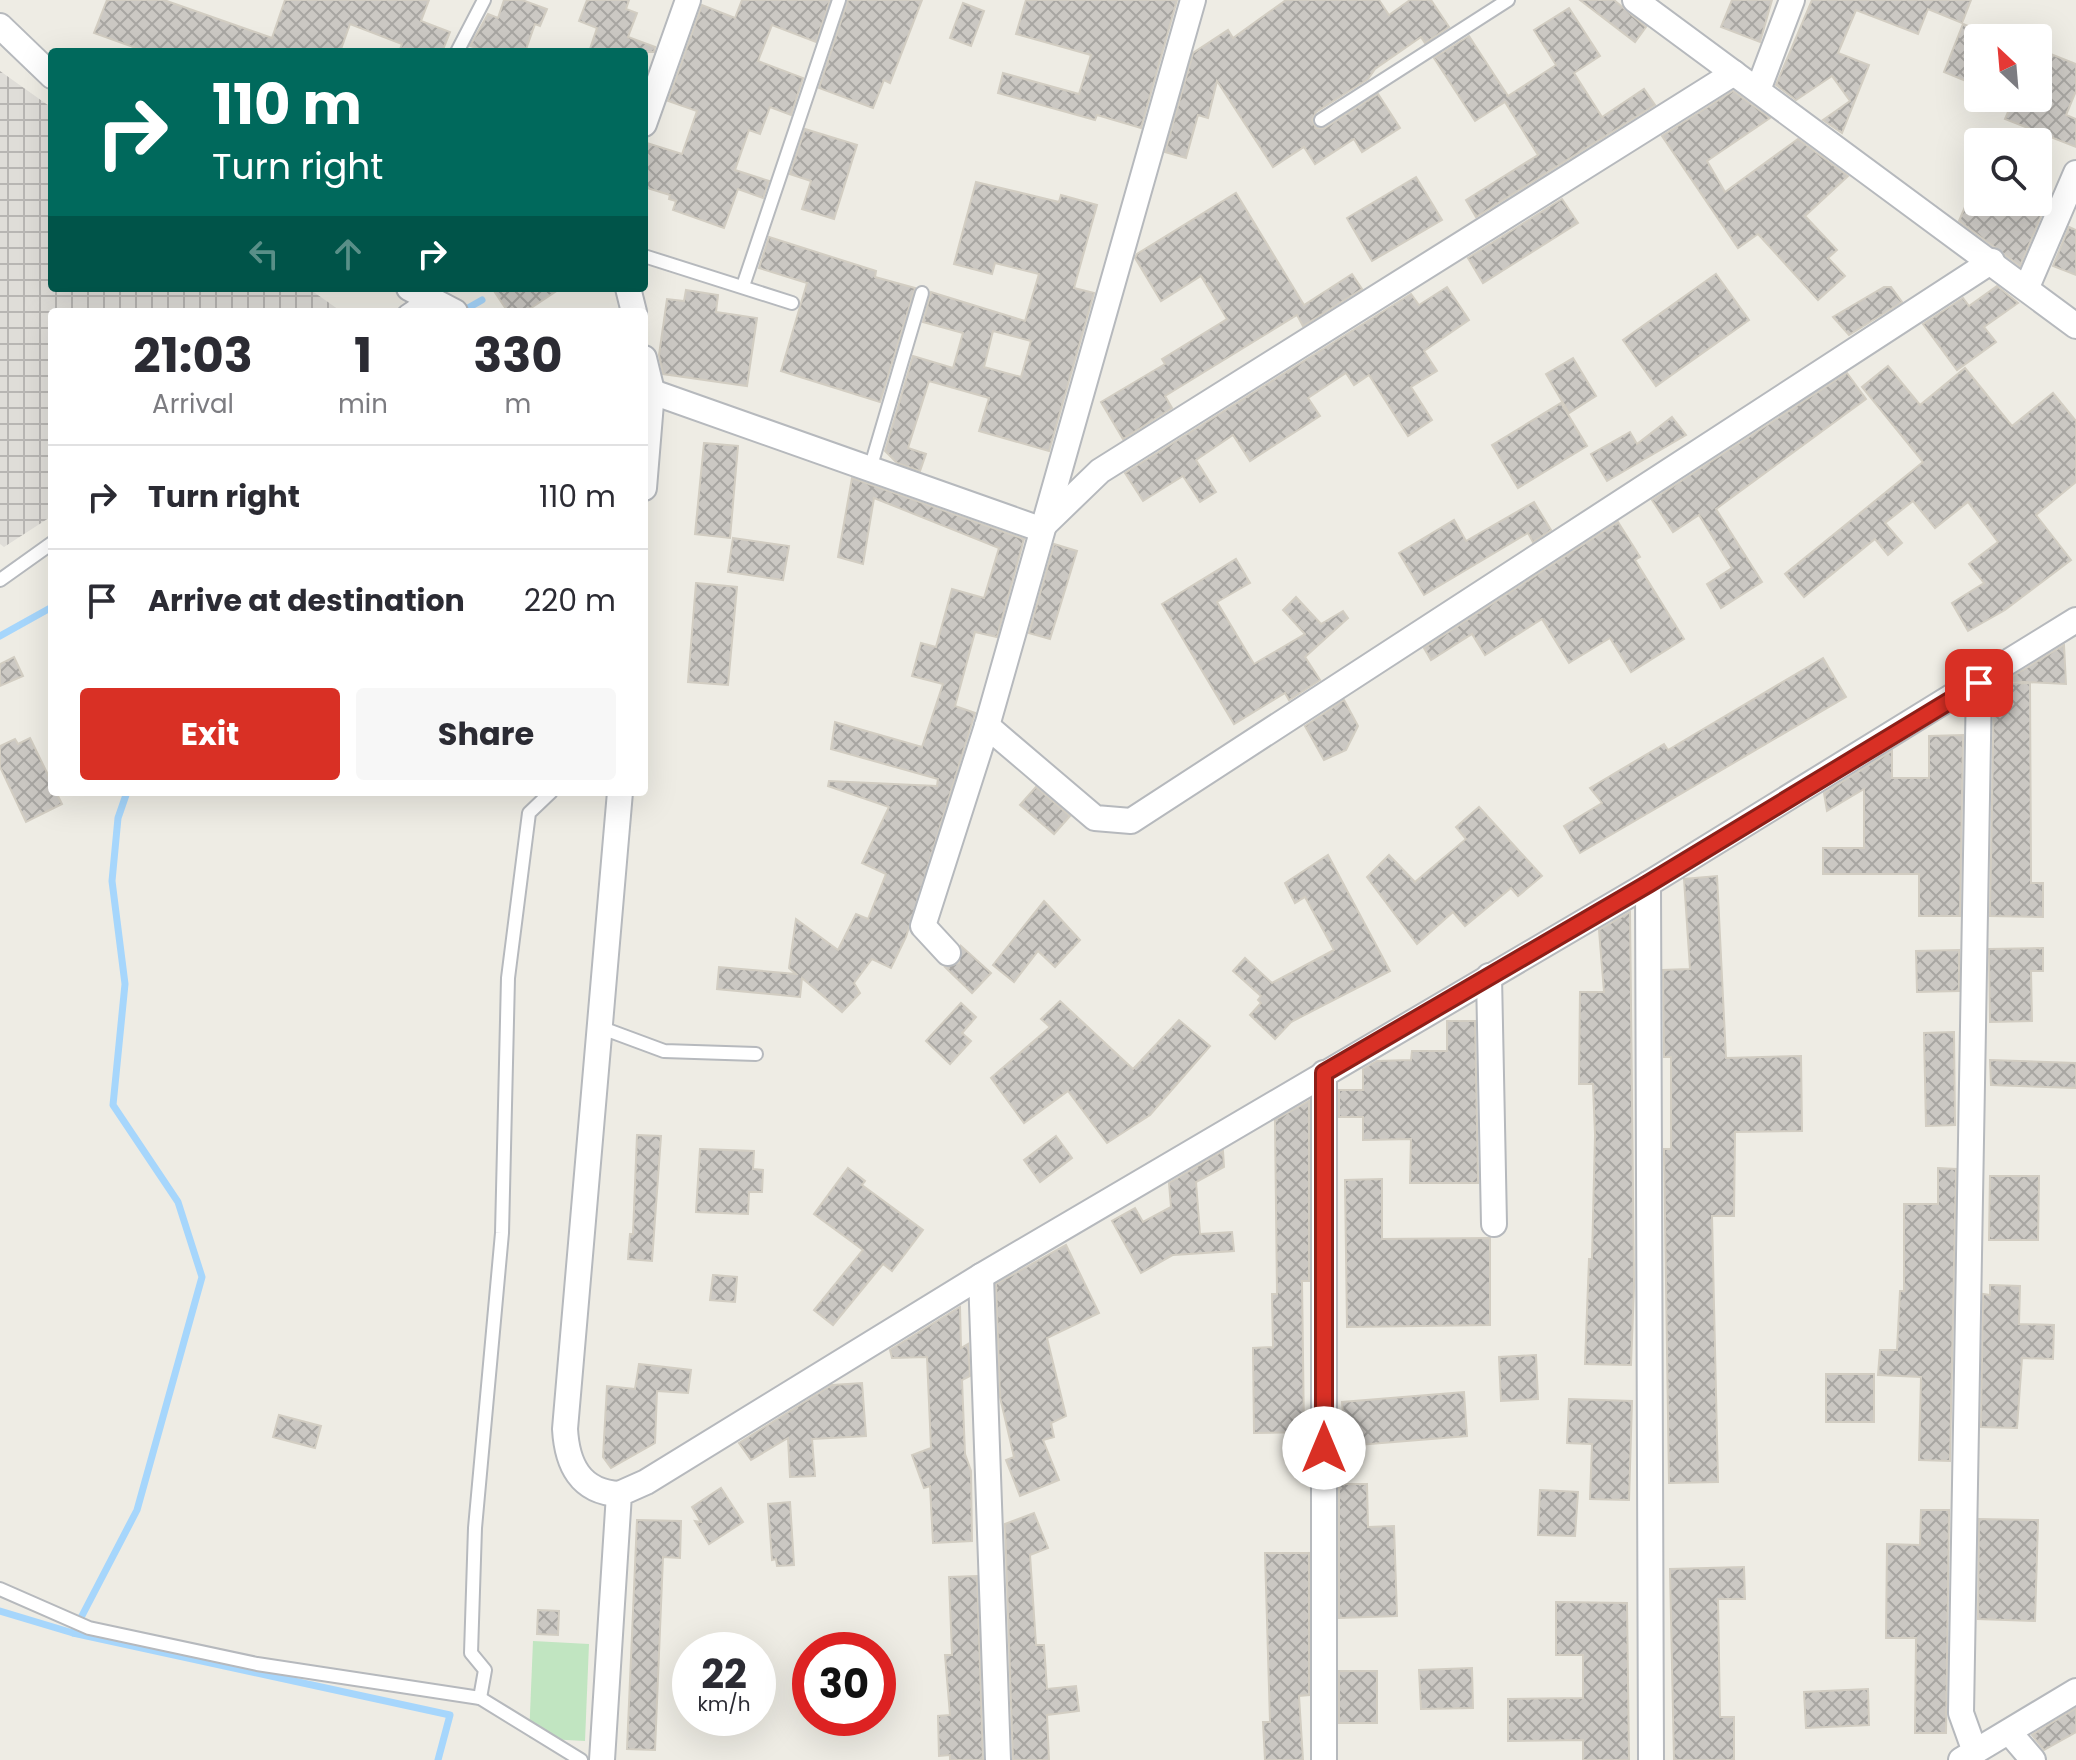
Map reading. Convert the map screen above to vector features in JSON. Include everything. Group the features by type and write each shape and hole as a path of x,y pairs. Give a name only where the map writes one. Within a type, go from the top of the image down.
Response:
{"street":[{"path":"648,113 688,0"},
{"path":"948,953 923,926 987,726 1040,529 1193,0"},
{"path":"1635,0 2076,326"},
{"path":"1758,90 1792,0"},
{"path":"0,26 48,72"},
{"path":"1040,529 1100,471 1734,73"},
{"path":"2027,287 2076,173"},
{"path":"987,726 1095,818 1131,821 1992,261"},
{"path":"648,390 1040,529"},
{"path":"620,796 565,1429 567,1453 577,1475 596,1489 619,1494 646,1482 981,1276 1648,884 1979,683 2076,620"},
{"path":"1979,683 1961,1713 1968,1756 2076,1691"},
{"path":"1648,884 1651,1760"},
{"path":"1489,976 1494,1224"},
{"path":"1324,1073 1324,1760"},
{"path":"981,1276 998,1760"},
{"path":"602,1760 619,1494"},
{"path":"2009,1732 2033,1760"}],"lane":[{"path":"459,48 484,0"},
{"path":"743,286 839,0"},
{"path":"1321,120 1508,0"},
{"path":"648,257 792,303"},
{"path":"870,469 922,293"},
{"path":"416,308 435,301"},
{"path":"0,580 48,546"},
{"path":"480,1698 485,1670 471,1653 474,1544 502,1233 508,978 529,813 547,796"},
{"path":"602,1028 664,1051 756,1054"},
{"path":"0,1589 89,1628 257,1664 480,1698 581,1760"}],"shaded area":[{"path":"0,71 48,105 48,292 314,292 336,308 48,308 48,519 4,547 0,544"}],"green space":[{"path":"533,1641 589,1644 585,1741 529,1738"}],"building":[{"path":"107,0 164,0 272,38 285,0 429,0 421,21 450,32 444,48 400,48 402,44 350,24 341,48 136,48 94,33"},
{"path":"504,0 522,0 547,9 540,26 535,24 526,48 470,46 488,14 498,18"},
{"path":"587,0 629,0 626,9 637,13 628,37 655,47 654,52 648,52 648,48 590,48 597,28 579,21"},
{"path":"742,0 830,0 816,42 772,25 758,61 803,78 791,115 770,107 760,134 749,130 735,170 769,181 763,198 738,189 724,228 673,210 676,201 669,199 670,195 648,188 648,143 682,154 697,111 668,101 702,5 735,18"},
{"path":"848,0 922,0 890,83 884,80 873,108 819,88"},
{"path":"1026,0 1177,0 1141,128 1097,115 1095,120 998,93 1003,73 1079,94 1091,55 1016,34"},
{"path":"1286,0 1379,0 1389,15 1410,0 1431,0 1449,27 1425,43 1421,37 1375,69 1368,79 1316,112 1312,120 1316,128 1325,128 1378,94 1400,128 1362,152 1354,139 1315,164 1304,147 1273,167 1217,81 1208,118 1198,115 1186,158 1165,152 1193,53 1228,30 1233,38"},
{"path":"1580,0 1614,0 1646,27 1635,42"},
{"path":"1732,0 1772,0 1760,42 1721,27"},
{"path":"1812,0 1971,0 1962,23 1928,9 1918,34 1856,10 1838,53 1869,65 1842,133 1823,120 1850,101 1832,76 1796,100 1776,85"},
{"path":"963,3 984,11 971,46 950,38"},
{"path":"1569,8 1600,56 1574,73 1602,117 1644,89 1655,105 1476,217 1466,200 1538,155 1505,102 1475,121 1434,58 1469,36 1508,96 1556,65 1534,30"},
{"path":"1963,24 1964,24 1964,80 1944,72"},
{"path":"2052,55 2076,64 2076,91 2066,115 2076,119 2076,147 2052,138 2052,128 2028,128 2005,119 2008,112 2052,112"},
{"path":"1733,91 1770,118 1707,161 1725,192 1798,139 1848,176 1805,216 1837,250 1828,258 1845,276 1818,300 1758,234 1738,248 1662,136"},
{"path":"805,129 857,145 834,219 802,209 811,181 790,174"},
{"path":"1416,177 1442,220 1372,261 1347,218"},
{"path":"976,182 1059,202 1061,195 1097,205 1074,288 1094,293 1049,451 979,431 989,398 929,381 908,448 926,454 920,471 897,463 885,451 913,356 953,368 963,333 923,322 931,292 1025,321 1039,274 995,263 992,274 954,264","holes":["993,331 1031,341 1021,377 984,367"]},
{"path":"1236,193 1304,305 1352,274 1362,289 1303,326 1297,315 1165,396 1172,408 1123,439 1101,402 1165,364 1162,359 1227,319 1201,276 1161,301 1135,258"},
{"path":"1562,199 1578,223 1483,283 1468,258"},
{"path":"1964,209 1964,216 2041,216 2020,266 1959,221"},
{"path":"2069,227 2076,230 2076,275 2053,266"},
{"path":"769,237 876,271 875,277 915,288 880,402 781,371 807,283 759,268"},
{"path":"1716,274 1749,320 1656,386 1623,340"},
{"path":"1997,286 2018,303 1984,327 1996,342 1957,370 1923,324 1963,298 1969,306"},
{"path":"1447,287 1469,320 1424,351 1437,371 1411,387 1432,420 1408,436 1369,375 1354,385 1346,373 1308,398 1320,416 1250,461 1233,435 1196,460 1216,492 1200,502 1183,476 1143,501 1125,473 1411,294 1419,305"},
{"path":"1884,287 1891,287 1902,302 1849,335 1833,317"},
{"path":"686,290 718,295 716,312 757,318 747,386 663,374 659,355 667,299 684,301"},
{"path":"495,292 555,292 531,308 505,308"},
{"path":"1573,358 1596,396 1569,413 1546,374"},
{"path":"1888,366 1920,405 1965,368 2012,426 2053,393 2076,421 2076,482 2036,515 2071,560 2005,610 1968,631 1952,603 1984,583 1969,564 1998,542 1968,502 1935,528 1913,501 1885,523 1902,543 1888,555 1875,539 1804,597 1785,574 1923,462 1862,387"},
{"path":"1847,373 1866,399 1716,509 1762,582 1721,608 1707,584 1732,568 1699,515 1673,532 1652,500"},
{"path":"1561,403 1587,446 1518,488 1492,445"},
{"path":"1672,417 1686,435 1607,481 1591,454 1630,432 1637,444"},
{"path":"704,443 738,446 730,538 695,534"},
{"path":"852,478 1024,539 997,637 975,632 955,706 975,713 906,937 891,968 872,959 854,983 860,993 842,1012 802,978 800,997 717,989 719,967 796,974 789,968 796,919 838,950 856,914 868,919 886,874 862,863 889,807 828,786 829,781 937,786 938,779 831,749 835,722 922,747 943,684 912,676 921,643 936,647 952,589 984,598 999,548 874,498 863,564 838,557"},
{"path":"1534,502 1551,530 1533,542 1528,533 1424,595 1399,553 1454,520 1466,541"},
{"path":"1618,522 1640,557 1635,560 1684,639 1631,672 1610,638 1569,663 1542,619 1485,655 1472,634 1431,660 1424,648"},
{"path":"733,538 789,546 783,580 728,572"},
{"path":"1054,544 1077,551 1050,639 1029,633"},
{"path":"1236,559 1250,583 1217,602 1254,664 1305,634 1283,610 1296,597 1321,624 1343,611 1348,618 1305,657 1320,680 1289,700 1285,693 1234,724 1162,604"},
{"path":"696,583 737,587 728,685 688,682"},
{"path":"2064,645 2066,684 2005,681"},
{"path":"14,657 23,676 0,686 0,664"},
{"path":"1823,658 1846,697 1580,853 1564,826 1602,803 1590,788 1664,744 1668,750"},
{"path":"2030,683 2031,883 2043,883 2043,917 1990,916 1994,688 2002,684"},
{"path":"1344,700 1358,726 1346,750 1324,760 1305,726"},
{"path":"1963,735 1960,916 1919,916 1919,874 1823,874 1823,848 1864,848 1864,789 1827,811 1824,793 1892,751 1892,778 1929,778 1929,736"},
{"path":"30,738 48,775 48,796 58,796 62,804 26,822 0,767 0,746 15,739 18,744"},
{"path":"1036,787 1070,816 1054,834 1020,805"},
{"path":"1479,807 1542,876 1518,896 1511,888 1465,926 1453,912 1417,944 1367,877 1389,855 1415,882 1466,839 1456,827"},
{"path":"1328,855 1390,971 1291,1022 1275,1039 1250,1015 1261,1003 1258,1000 1261,996 1233,971 1245,958 1272,983 1334,950 1305,897 1295,903 1285,883"},
{"path":"1717,876 1726,1058 1801,1056 1802,1131 1735,1132 1734,1216 1712,1216 1718,1482 1669,1483 1664,1149 1671,1149 1671,1057 1664,1057 1663,970 1690,969 1684,879"},
{"path":"1044,901 1080,940 1055,967 1038,951 1014,982 993,965"},
{"path":"1630,912 1634,1287 1631,1365 1585,1364 1589,1259 1592,1259 1595,1135 1593,1084 1579,1084 1580,992 1604,992 1599,930"},
{"path":"961,946 991,973 972,993 945,967 959,963"},
{"path":"2043,948 2043,971 2031,971 2032,1021 1990,1022 1989,949"},
{"path":"1959,950 1959,991 1917,992 1916,951"},
{"path":"1060,1001 1133,1069 1179,1020 1210,1046 1150,1115 1107,1143 1068,1091 1024,1123 991,1078 1050,1027 1041,1019"},
{"path":"961,1003 976,1017 962,1033 971,1041 950,1064 926,1041"},
{"path":"1447,1021 1475,1021 1478,1183 1410,1183 1411,1139 1363,1140 1363,1117 1339,1117 1339,1090 1363,1090 1363,1069 1377,1061 1411,1060 1412,1051 1447,1051"},
{"path":"1954,1032 1955,1125 1926,1126 1924,1033"},
{"path":"1990,1060 2076,1063 2076,1088 1991,1085"},
{"path":"1309,1101 1309,1281 1302,1281 1304,1432 1254,1433 1253,1348 1273,1347 1272,1294 1277,1294 1275,1120"},
{"path":"637,1135 661,1136 652,1261 628,1259 630,1234 633,1234"},
{"path":"1056,1136 1072,1158 1040,1182 1024,1160"},
{"path":"700,1149 754,1151 753,1169 763,1170 762,1192 749,1192 748,1214 696,1212"},
{"path":"1223,1151 1224,1167 1196,1182 1200,1234 1232,1232 1234,1251 1173,1255 1141,1273 1112,1221 1135,1208 1143,1222 1171,1207 1169,1183"},
{"path":"848,1168 865,1181 862,1185 923,1230 892,1271 883,1264 833,1325 814,1310 863,1250 814,1214"},
{"path":"1938,1168 1956,1169 1950,1461 1919,1460 1921,1377 1878,1375 1880,1350 1897,1350 1900,1291 1904,1291 1904,1204 1938,1204"},
{"path":"1990,1176 2039,1176 2038,1240 1989,1240"},
{"path":"1382,1179 1382,1239 1490,1238 1490,1325 1347,1327 1345,1180"},
{"path":"1066,1245 1099,1313 1047,1338 1066,1416 1051,1423 1054,1437 1043,1440 1059,1480 1020,1496 1006,1460 1014,1457 1000,1397 996,1284"},
{"path":"713,1275 737,1277 735,1302 710,1300"},
{"path":"1990,1285 2020,1286 2019,1324 2054,1325 2053,1359 2022,1358 2017,1428 1981,1427 1983,1294 1990,1295"},
{"path":"960,1307 961,1348 968,1344 970,1376 962,1380 965,1454 971,1471 972,1541 933,1543 930,1486 924,1488 912,1455 931,1448 927,1357 892,1358 890,1350"},
{"path":"1536,1355 1538,1399 1501,1401 1499,1357"},
{"path":"639,1364 691,1370 688,1393 657,1391 655,1443 611,1468 603,1457 607,1386 635,1389"},
{"path":"1826,1374 1874,1374 1874,1422 1826,1422"},
{"path":"862,1383 866,1436 812,1439 815,1476 790,1477 788,1438 751,1460 739,1443 832,1385"},
{"path":"1464,1392 1467,1436 1346,1446 1342,1402"},
{"path":"1569,1399 1632,1401 1629,1500 1590,1499 1592,1444 1567,1443"},
{"path":"279,1415 321,1426 315,1448 273,1437"},
{"path":"1339,1484 1367,1484 1368,1527 1394,1526 1397,1616 1339,1618"},
{"path":"721,1488 743,1522 709,1544 695,1521 701,1522 692,1507"},
{"path":"1540,1490 1578,1492 1575,1536 1538,1535"},
{"path":"790,1502 794,1565 777,1566 776,1559 772,1560 768,1504"},
{"path":"1921,1510 1949,1510 1946,1733 1915,1733 1916,1638 1886,1638 1887,1544 1920,1545"},
{"path":"1034,1513 1048,1548 1030,1555 1036,1645 1044,1645 1047,1689 1076,1686 1079,1711 1047,1715 1049,1760 1013,1760 1005,1524"},
{"path":"1979,1519 2038,1520 2035,1621 1978,1619"},
{"path":"637,1520 681,1521 680,1558 663,1557 655,1750 627,1749"},
{"path":"1265,1553 1309,1553 1309,1695 1299,1696 1303,1760 1265,1760 1263,1722 1270,1722"},
{"path":"1744,1567 1745,1599 1718,1599 1720,1717 1734,1717 1734,1760 1674,1760 1670,1569"},
{"path":"977,1576 983,1760 950,1760 950,1755 939,1756 938,1716 950,1715 945,1655 952,1655 949,1577"},
{"path":"1556,1602 1627,1603 1629,1760 1583,1760 1583,1740 1508,1741 1508,1699 1583,1698 1583,1655 1556,1655"},
{"path":"538,1610 559,1611 558,1635 537,1634"},
{"path":"1472,1668 1473,1708 1421,1709 1419,1670"},
{"path":"1339,1671 1377,1671 1377,1723 1339,1723"},
{"path":"1868,1689 1869,1725 1806,1728 1804,1692"},
{"path":"2076,1708 2076,1732 2044,1750 2032,1735"}],"waterway":[{"path":"468,308 482,300"},
{"path":"0,636 48,609"},
{"path":"126,796 118,818 112,881 125,984 113,1105 178,1202 202,1277 137,1510 73,1633 450,1715 438,1760"},
{"path":"0,1611 73,1633"}],"route":[{"path":"1324,1448 1324,1073 1648,884 1979,683"}]}
